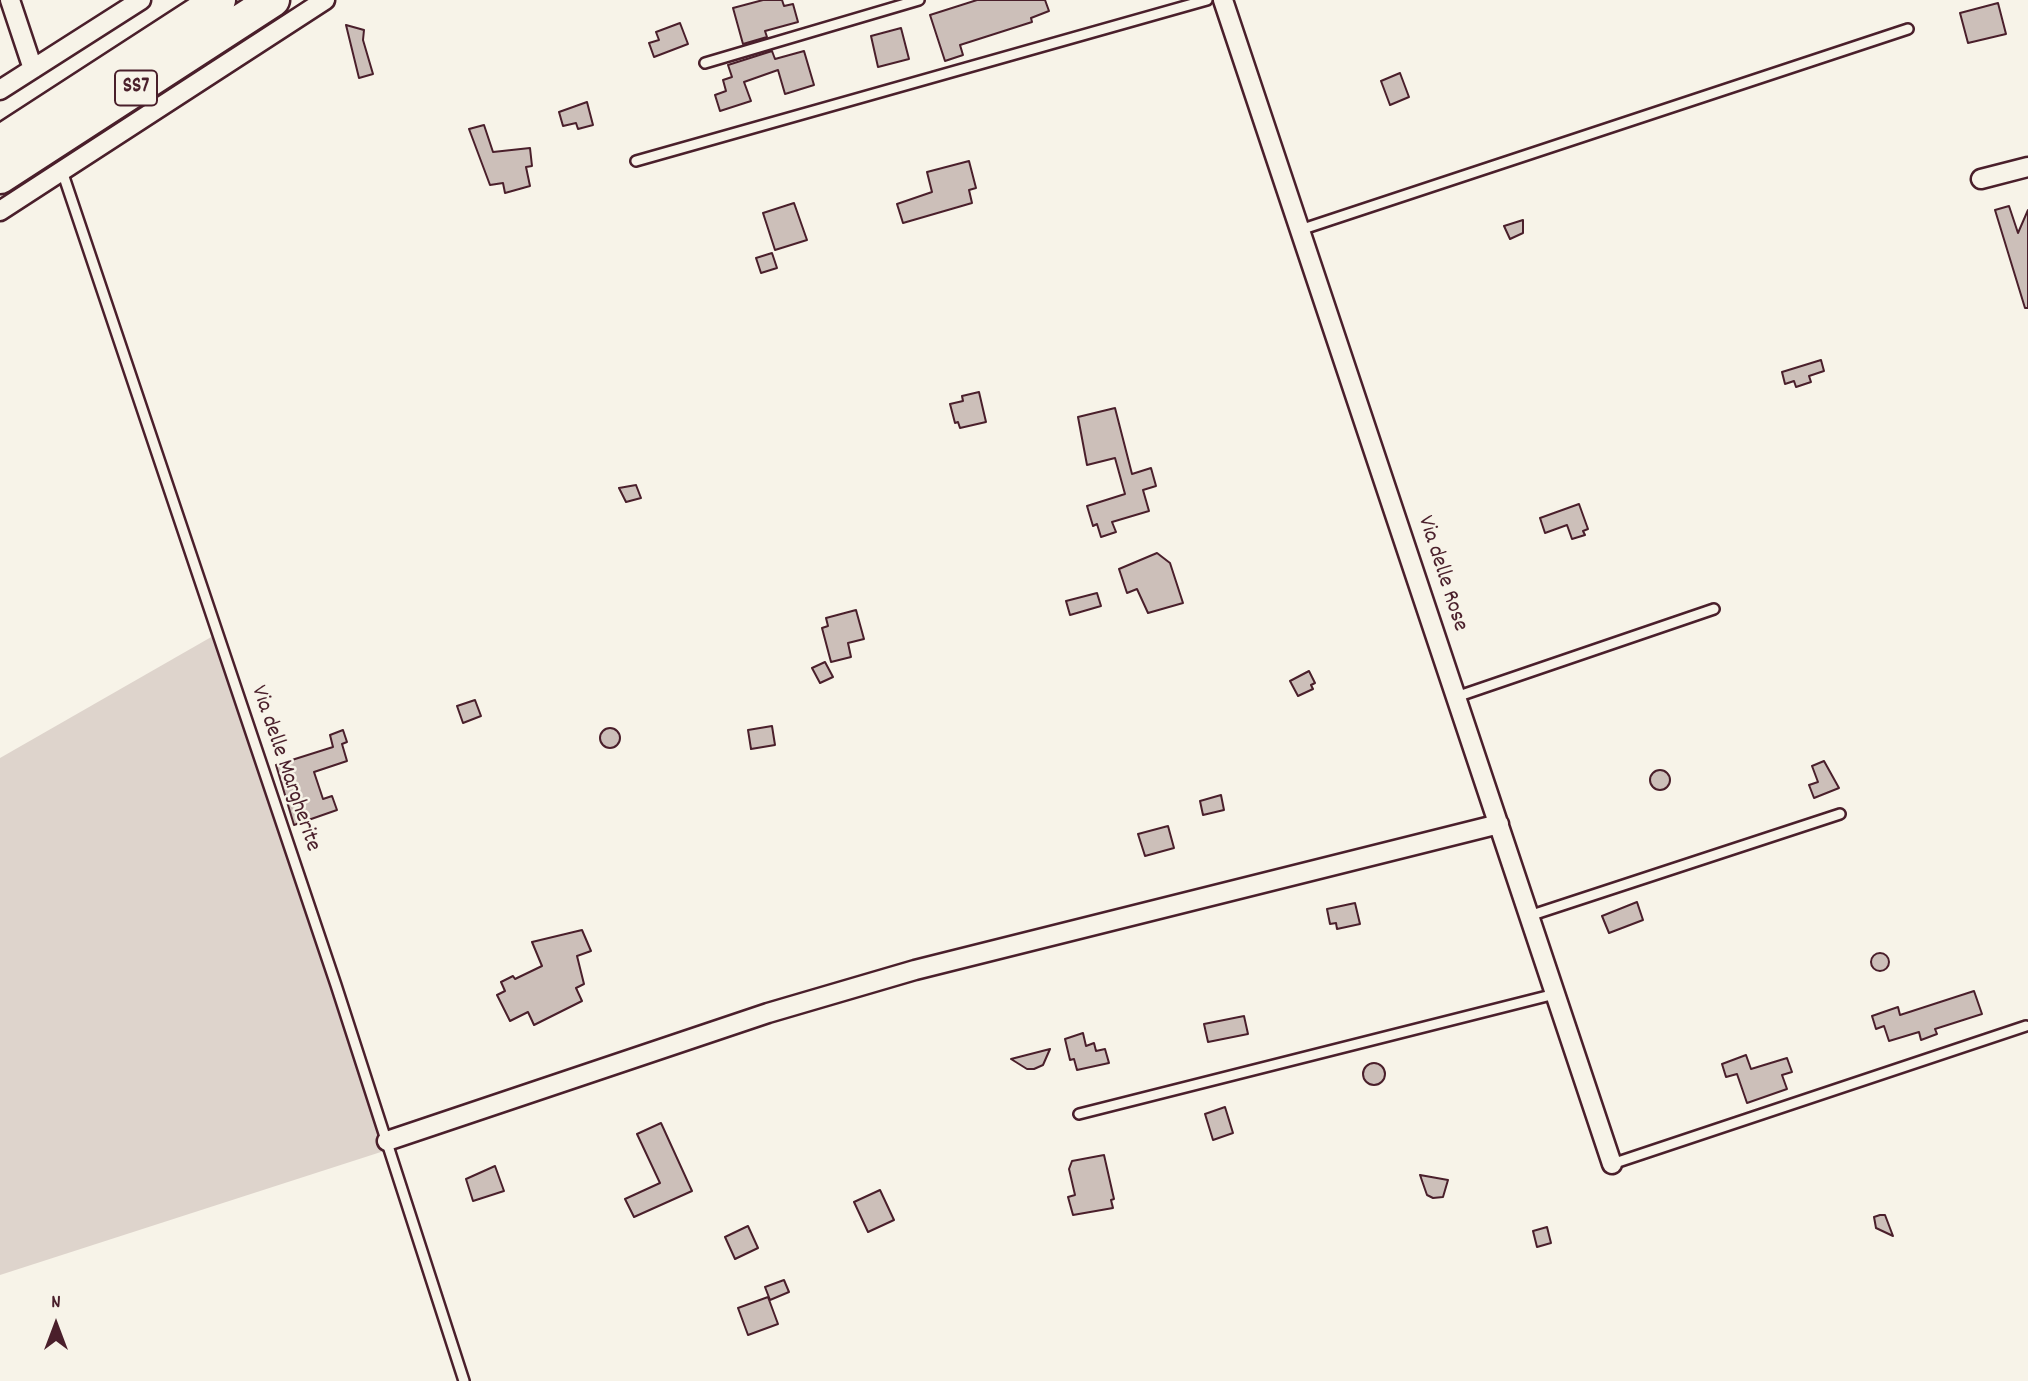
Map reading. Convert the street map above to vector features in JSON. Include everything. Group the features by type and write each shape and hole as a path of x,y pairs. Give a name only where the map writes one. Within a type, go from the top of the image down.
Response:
{"highway":[{"name":"SS7","path":"0,142 219,0"},
{"name":"SS7","path":"0,177 273,0"}],"street":[{"path":"10,0 33,69"},
{"path":"0,90 141,0"},
{"path":"0,211 325,0"},
{"name":"Via delle Rose","path":"1223,0 1612,1164"},
{"path":"1981,179 2028,167"},
{"path":"387,1141 768,1013 915,970 1499,824"}],"lane":[{"path":"705,64 919,0"},
{"path":"636,161 1207,0"},
{"path":"1300,230 1908,29"},
{"name":"Via delle Margherite","path":"62,170 387,1141 464,1381"},
{"path":"1456,697 1714,609"},
{"path":"1529,916 1840,814"},
{"path":"1079,1114 1555,994"},
{"path":"1612,1164 2026,1026"}],"shaded area":[{"path":"213,636 384,1151 0,1275 0,758"}],"building":[{"path":"763,0 782,0 784,6 793,4 798,22 765,31 767,37 743,44 733,8"},
{"path":"977,0 1045,0 1049,11 1031,18 1032,22 960,45 963,55 945,61 930,15"},
{"path":"1998,3 2006,34 1968,43 1960,13"},
{"path":"680,23 688,44 654,57 649,43 659,40 656,32"},
{"path":"346,25 364,30 363,40 373,74 359,78"},
{"path":"901,28 909,59 878,67 871,36"},
{"path":"772,51 775,59 804,51 814,85 785,94 778,70 744,82 751,101 720,111 715,95 726,91 723,80 732,77 728,65"},
{"path":"1400,73 1409,97 1390,105 1381,81"},
{"path":"587,102 593,125 578,129 576,123 563,126 559,112"},
{"path":"484,125 493,152 530,148 532,166 526,167 530,186 505,193 503,183 490,185 469,129"},
{"path":"969,161 976,188 969,190 972,203 903,223 897,204 932,192 927,172"},
{"path":"794,203 807,240 775,250 763,213"},
{"path":"2009,206 2018,233 2028,210 2028,308 2025,308 1995,210"},
{"path":"1523,220 1523,233 1510,239 1504,226"},
{"path":"772,253 777,268 761,273 756,258"},
{"path":"1821,360 1824,371 1809,376 1811,382 1796,387 1794,381 1785,384 1782,372"},
{"path":"979,392 986,422 960,428 958,422 955,423 950,404 963,401 962,396"},
{"path":"1115,408 1132,474 1151,468 1156,486 1143,490 1149,511 1112,522 1116,532 1101,537 1097,524 1093,526 1087,506 1125,494 1115,458 1087,465 1078,417"},
{"path":"636,485 641,498 626,502 619,488"},
{"path":"1579,504 1588,529 1583,531 1585,535 1572,539 1567,525 1545,533 1540,518"},
{"path":"1157,553 1170,563 1183,603 1148,613 1137,589 1127,593 1119,569"},
{"path":"1097,593 1101,606 1070,615 1066,601"},
{"path":"856,610 864,639 848,643 851,657 831,662 822,628 828,626 826,618"},
{"path":"825,662 833,677 820,683 812,668"},
{"path":"1309,671 1315,683 1311,685 1313,689 1298,696 1290,681"},
{"path":"475,700 481,716 463,723 457,706"},
{"path":"772,726 775,745 751,749 748,730"},
{"path":"610,728 617,731 620,738 617,745 610,748 603,745 600,738 603,731"},
{"path":"343,730 347,742 342,744 347,761 314,772 323,799 332,796 337,810 294,825 276,765 333,747 330,735"},
{"path":"1824,761 1839,788 1814,798 1809,785 1818,782 1812,766"},
{"path":"1656,770 1664,770 1670,780 1664,790 1656,790 1650,784 1650,776"},
{"path":"1221,795 1224,810 1203,815 1200,801"},
{"path":"1168,826 1174,848 1145,856 1138,834"},
{"path":"1637,902 1643,920 1609,933 1602,916"},
{"path":"1355,903 1360,924 1337,929 1336,923 1330,924 1327,909"},
{"path":"582,930 591,951 577,956 584,984 576,988 582,1001 534,1025 528,1012 510,1021 497,995 505,991 501,982 513,976 515,979 542,966 532,942"},
{"path":"1876,953 1884,953 1889,962 1887,969 1876,971 1871,966 1871,958"},
{"path":"1974,991 1982,1014 1935,1029 1937,1034 1921,1040 1919,1032 1889,1041 1884,1026 1876,1029 1872,1016 1898,1007 1900,1015"},
{"path":"1244,1016 1248,1034 1208,1042 1204,1024"},
{"path":"1083,1033 1086,1046 1094,1043 1096,1051 1105,1049 1109,1063 1077,1070 1074,1059 1070,1060 1065,1039"},
{"path":"1050,1049 1043,1065 1034,1069 1027,1069 1011,1059"},
{"path":"1746,1055 1751,1069 1787,1058 1792,1072 1782,1075 1787,1089 1747,1103 1737,1074 1726,1077 1722,1064"},
{"path":"1374,1063 1382,1066 1385,1074 1382,1082 1374,1085 1366,1082 1363,1074 1366,1066"},
{"path":"1225,1107 1233,1133 1213,1140 1205,1114"},
{"path":"661,1123 692,1191 634,1217 625,1199 660,1183 637,1134"},
{"path":"1104,1155 1114,1199 1111,1200 1113,1208 1073,1215 1068,1197 1075,1195 1069,1169 1072,1161"},
{"path":"495,1166 504,1191 473,1201 466,1179"},
{"path":"1420,1175 1448,1180 1443,1197 1433,1198 1427,1195"},
{"path":"880,1190 894,1220 868,1232 854,1202"},
{"path":"1885,1215 1893,1236 1876,1228 1874,1217"},
{"path":"748,1226 758,1248 735,1259 725,1237"},
{"path":"1547,1227 1551,1243 1537,1247 1533,1231"},
{"path":"784,1280 789,1292 770,1300 765,1287"},
{"path":"768,1297 778,1324 748,1335 738,1308"}]}
